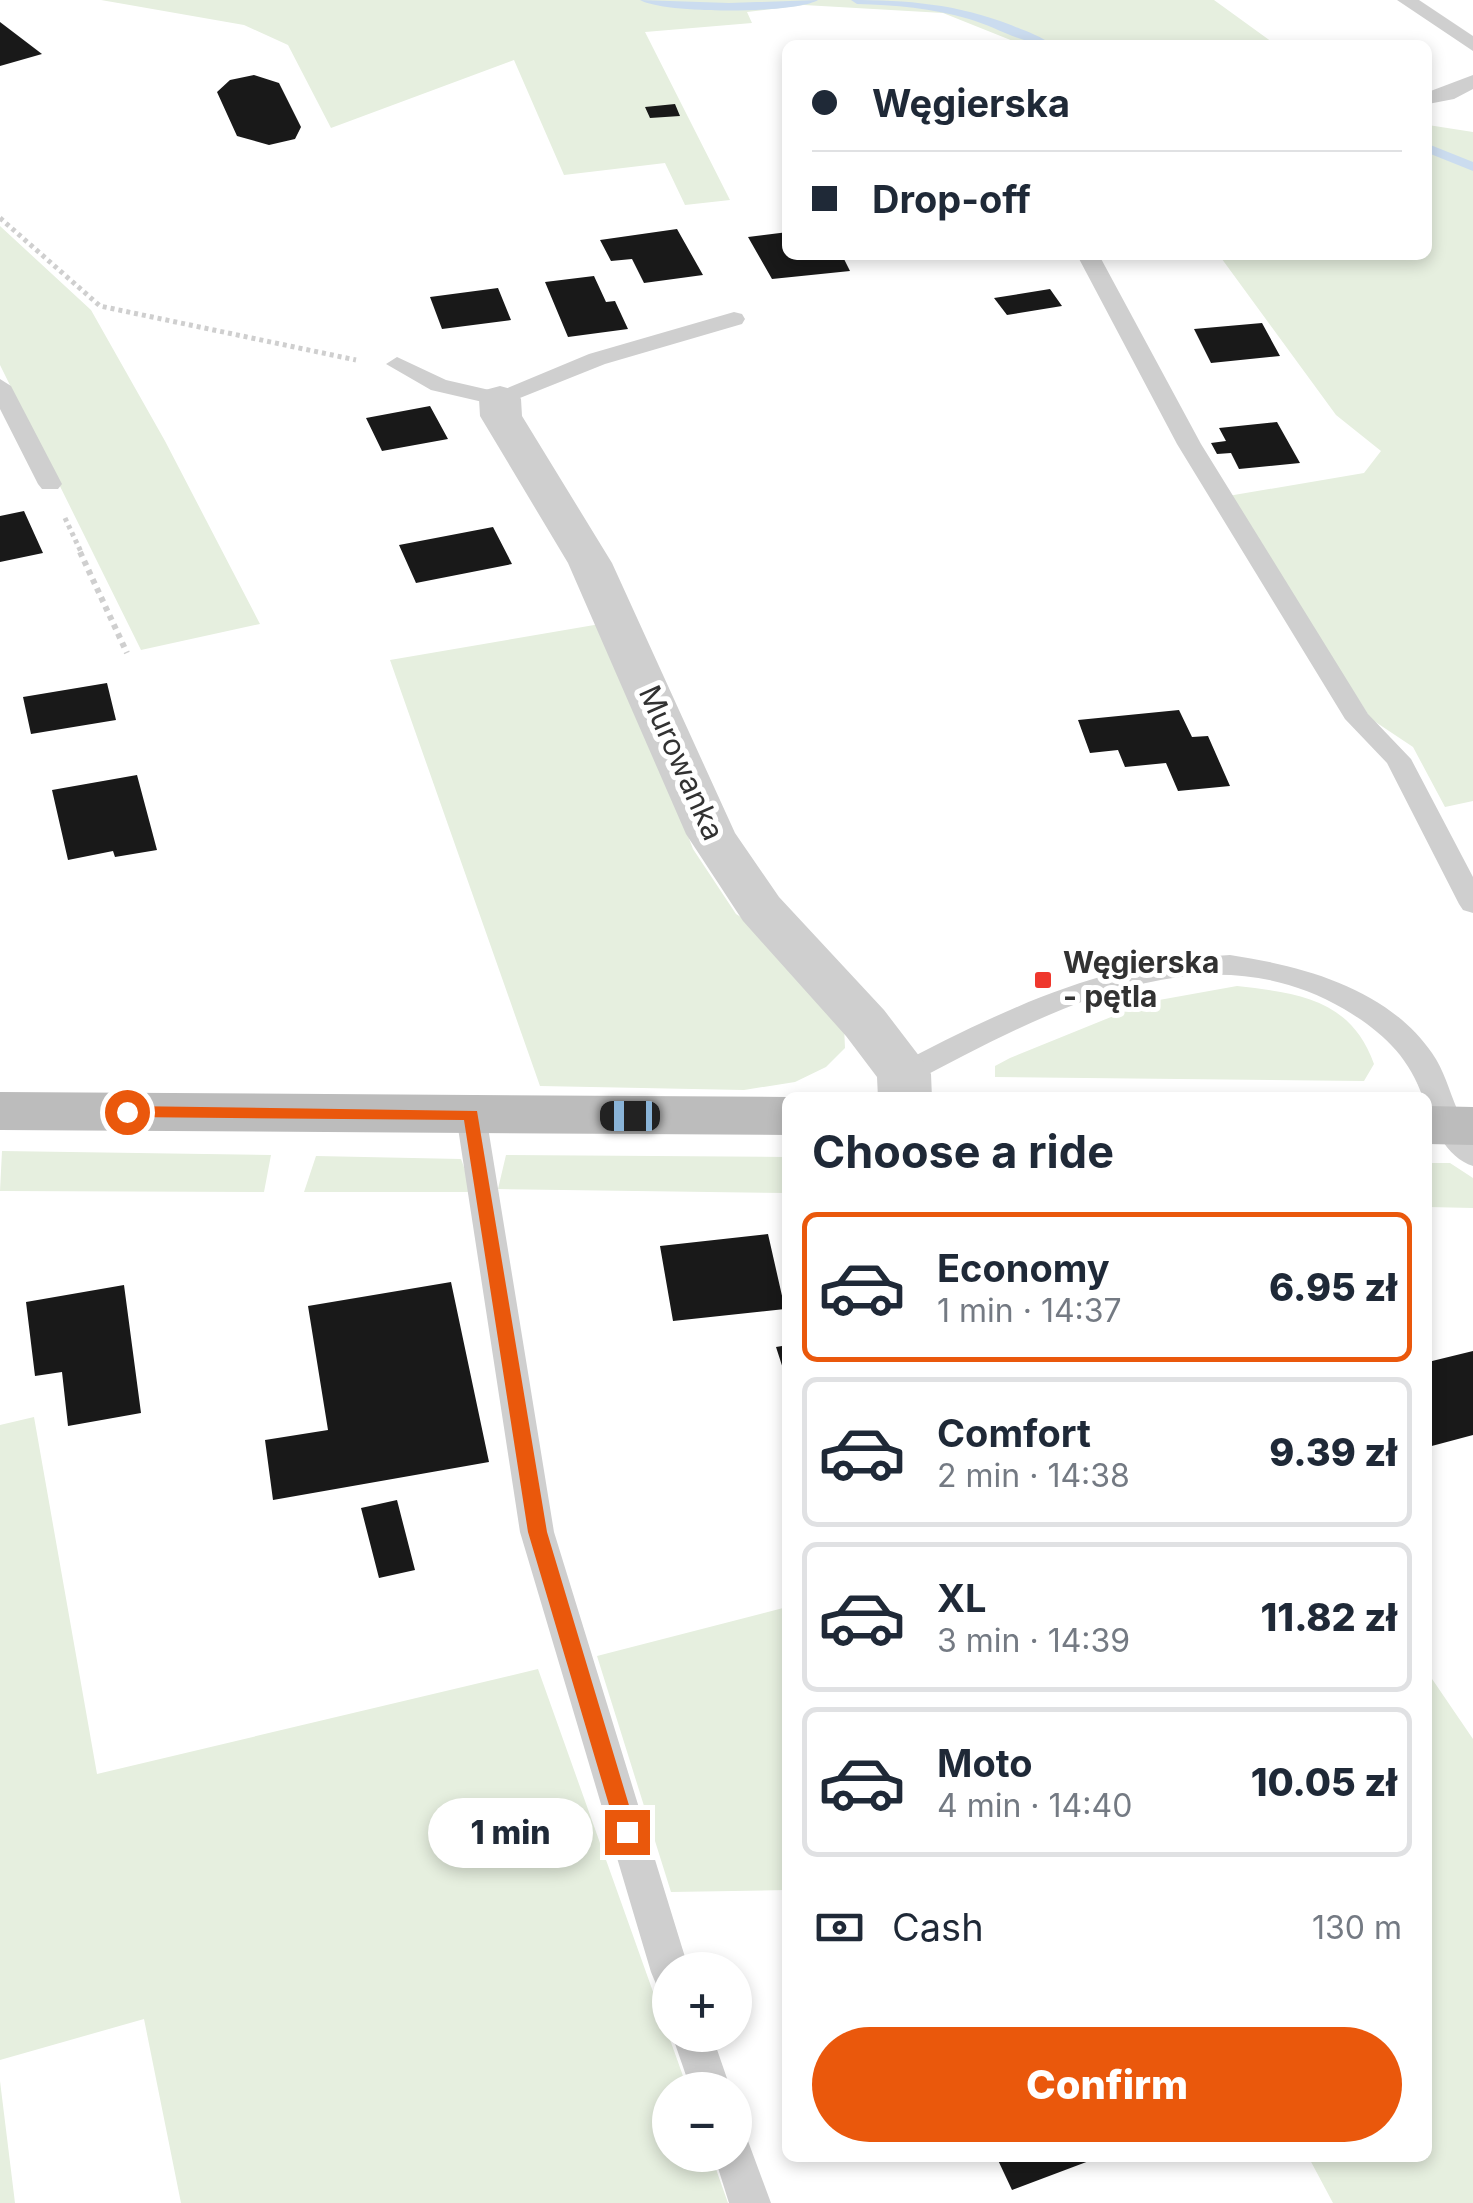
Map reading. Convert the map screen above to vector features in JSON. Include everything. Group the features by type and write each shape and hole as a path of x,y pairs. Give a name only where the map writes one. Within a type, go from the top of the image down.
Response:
{"main road":[{"path":"0,1111 782,1116"}],"street":[{"name":"Murowanka","path":"500,398 501,416 590,562 711,834 761,909 865,1023 905,1086"}],"lane":[{"path":"1406,0 1473,45"},
{"path":"1432,98 1447,96 1473,82"},
{"path":"1091,260 1189,444 1308,638 1358,719 1398,758 1473,904"},
{"path":"398,364 439,385 500,398 597,359 734,319"},
{"path":"0,386 50,484"},
{"path":"905,1086 1019,1014 1124,975 1228,962 1312,978 1375,1013 1421,1058 1456,1133"},
{"path":"472,1115 537,1532 664,1952"},
{"path":"740,2172 750,2203"}],"path":[{"path":"0,218 100,306 351,360 398,364"},
{"path":"50,484 127,653"}],"green space":[{"path":"101,0 1214,0 1269,40 1010,40 943,13 804,5 747,12 752,23 645,32 730,200 685,205 665,163 564,175 514,60 331,128 288,45 244,25"},
{"path":"1432,126 1473,132 1473,801 1445,807 1413,747 1371,719 1228,496 1364,473 1381,451 1336,415 1223,260 1432,260"},
{"path":"0,226 91,310 165,441 260,624 141,650 0,365"},
{"path":"606,623 693,849 736,914 768,934 844,1026 845,1048 826,1067 795,1082 744,1090 540,1086 390,660"},
{"path":"1237,986 1301,997 1337,1013 1364,1042 1374,1064 1364,1081 995,1077 995,1066 1010,1058 1148,1002"},
{"path":"2,1151 271,1155 264,1192 0,1191"},
{"path":"506,1155 782,1157 782,1193 498,1189"},
{"path":"316,1156 461,1159 473,1192 304,1192"},
{"path":"1432,1163 1450,1163 1473,1178 1473,1208 1432,1207"},
{"path":"34,1417 97,1774 538,1669 652,1989 652,2052 674,2052 682,2072 652,2072 652,2172 717,2172 728,2203 181,2203 144,2019 0,2060 0,1425"},
{"path":"782,1608 782,1890 671,1892 597,1656"},
{"path":"1432,1679 1473,1739 1473,2203 1333,2203 1311,2162 1432,2162"},
{"path":"0,2081 15,2203 0,2203"}],"building":[{"path":"0,22 42,54 0,66"},
{"path":"254,75 279,83 301,127 295,139 269,145 237,136 217,92 230,80"},
{"path":"675,104 680,116 650,118 645,107"},
{"path":"677,229 703,275 644,283 632,259 611,261 600,240"},
{"path":"782,233 782,260 844,260 850,271 772,279 748,237"},
{"path":"594,276 606,302 615,301 628,329 568,337 545,282"},
{"path":"498,288 511,320 442,329 430,297"},
{"path":"1050,289 1062,306 1007,315 994,298"},
{"path":"1262,323 1280,356 1211,363 1194,329"},
{"path":"430,406 448,439 382,451 366,418"},
{"path":"1277,422 1300,463 1239,469 1231,453 1217,454 1211,443 1226,441 1219,428"},
{"path":"24,511 43,553 0,562 0,516"},
{"path":"493,527 512,564 416,583 399,545"},
{"path":"107,683 116,720 31,734 23,697"},
{"path":"1179,710 1192,737 1208,736 1230,786 1178,791 1166,763 1125,767 1118,750 1090,753 1078,720"},
{"path":"137,775 157,850 115,857 113,851 68,860 52,790"},
{"path":"768,1234 782,1309 673,1321 660,1246"},
{"path":"451,1282 489,1462 273,1500 265,1440 328,1430 308,1306"},
{"path":"124,1285 141,1413 68,1426 62,1372 35,1376 26,1302"},
{"path":"1473,1351 1473,1435 1432,1446 1432,1361"},
{"path":"397,1500 415,1570 379,1578 361,1508"},
{"path":"999,2162 1086,2162 1012,2190"}],"waterway":[{"path":"646,0 729,6 812,0"},
{"path":"857,0 954,11 1034,40"},
{"path":"1432,150 1473,167"}],"place":[{"name":"Węgierska - pętla","path":"1043,980"}],"route":[{"path":"127,1112 472,1115 537,1532 627,1832"}]}
